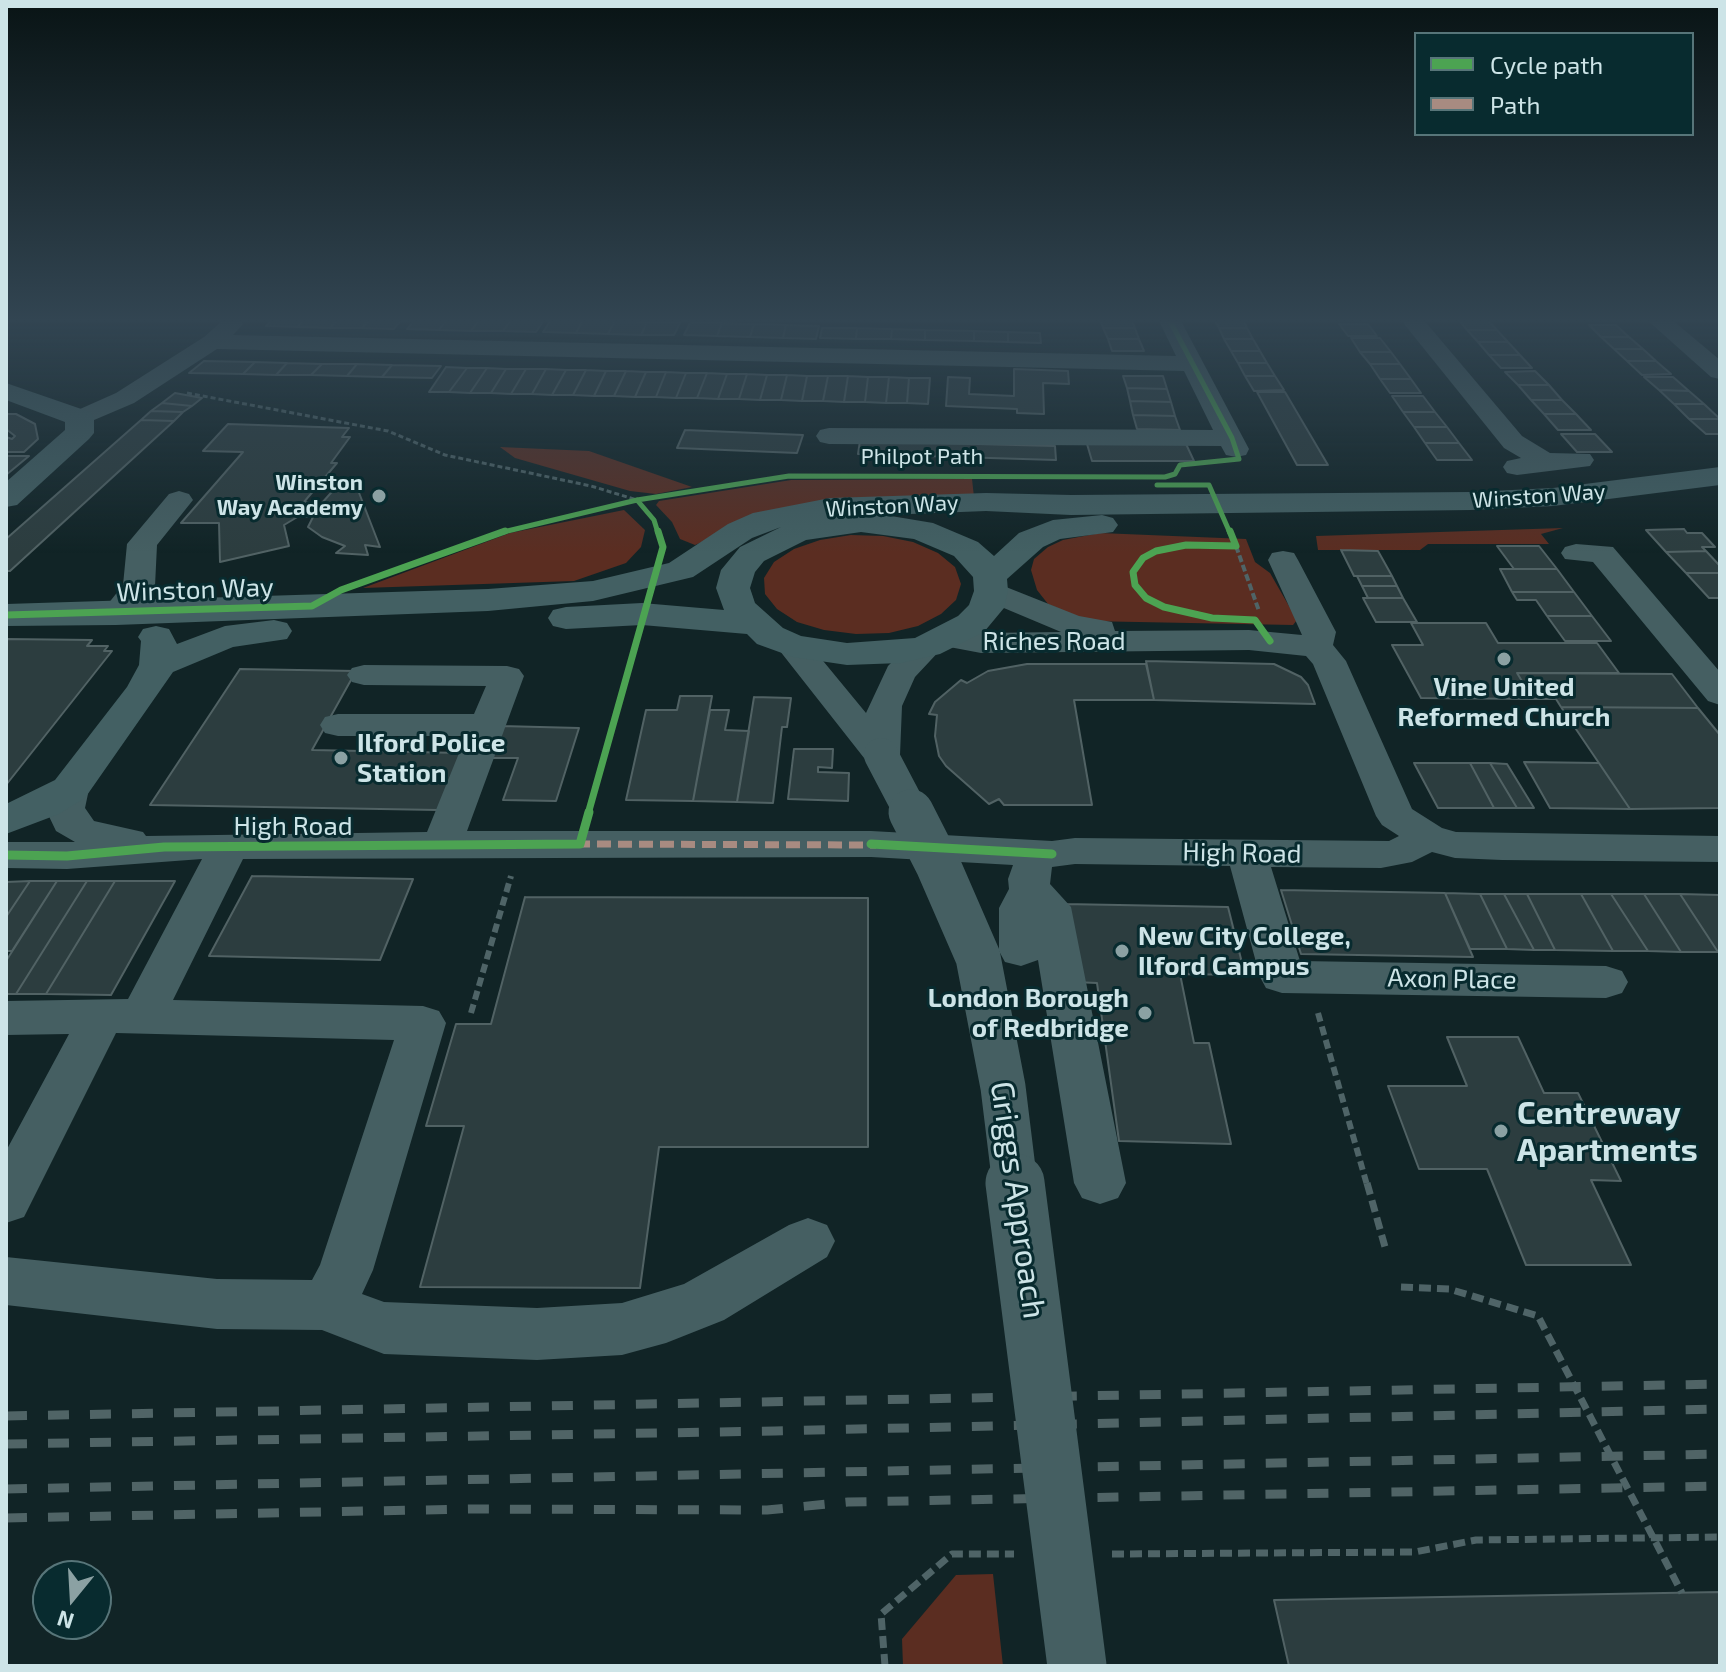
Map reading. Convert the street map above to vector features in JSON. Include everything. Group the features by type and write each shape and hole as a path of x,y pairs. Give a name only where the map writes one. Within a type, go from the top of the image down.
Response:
{"main road":[{"path":"6,498 79,433 80,418 23,397"},
{"name":"Winston Way","path":"6,615 488,600 593,591 681,570 707,556 740,531 776,516 799,511 986,502 1071,505 1498,500 1609,491 1720,476"},
{"name":"Winston Way","path":"938,642 971,624 986,608 991,584 1011,555 1031,540 1053,530 1091,525 1307,525 1510,520 1720,502"},
{"path":"893,524 941,516 1071,505"},
{"path":"938,642 875,654 847,654 793,646 770,636 739,607 733,588 738,570 752,554 773,541 799,531 861,522 921,530 966,549 981,562 991,584"},
{"path":"593,591 679,587 738,570"},
{"path":"6,820 44,805 70,789 135,702 158,665 159,639 140,622 98,614"},
{"name":"Winston Way","path":"158,665 225,637 261,631 452,625 642,614 755,624"}],"street":[{"path":"80,418 127,397"},
{"path":"829,436 1234,443 1209,397"},
{"path":"1476,397 1513,442 1545,461"},
{"path":"1517,467 1545,461 1580,460"},
{"path":"98,614 139,586 142,544 179,500"},
{"path":"1591,550 1720,694"},
{"path":"1283,560 1319,632 1316,647 1329,661 1396,816 1428,837 1455,845 1720,849"},
{"name":"Riches Road","path":"991,584 1072,625 1160,640"},
{"name":"Riches Road","path":"938,642 1160,640 1263,631 1316,647"},
{"path":"881,755 884,706 900,673 938,642"},
{"name":"Griggs Approach","path":"793,646 881,755 938,865 978,957 1005,1102 1077,1666"},
{"path":"364,675 507,676 442,845"},
{"path":"338,725 488,725"},
{"name":"High Road","path":"70,789 65,808 70,822 81,831 164,847"},
{"name":"High Road","path":"6,855 67,856 164,847 442,845 505,858 580,844 871,844 1041,872 1075,851 1398,853 1428,837"},
{"path":"6,1201 221,864 227,846"},
{"name":"Axon Place","path":"1247,854 1282,977 1606,982"},
{"path":"1021,951 1020,908 1041,872"},
{"path":"1041,872 1100,1183"},
{"path":"6,1018 423,1023 346,1270 328,1305"},
{"path":"6,1281 217,1304 328,1305 357,1320 384,1328 537,1334 622,1329 666,1318 704,1302 808,1241"}],"path":[{"path":"212,397 388,431 445,455 591,486 637,500 646,510"},
{"path":"622,504 651,498"},
{"path":"1231,534 1260,607 1263,631"},
{"path":"1224,546 1236,546"},
{"path":"471,1013 505,858"},
{"path":"1308,977 1385,1247"},
{"path":"1401,1287 1449,1289 1538,1316 1682,1593"},
{"path":"1096,1554 1415,1552 1476,1540 1720,1537"},
{"path":"885,1666 881,1614 952,1554 1032,1554"}],"shaded area":[{"path":"500,447 589,451 692,487 656,494 630,491 515,458"},
{"path":"972,479 974,497 739,526 695,545 680,539 672,522 656,505 659,501 791,480"},
{"path":"624,510 645,530 641,547 626,563 574,581 363,588 510,533"},
{"path":"1563,528 1541,534 1549,544 1428,544 1420,550 1318,550 1316,536"},
{"path":"1100,533 1246,539 1255,562 1270,573 1297,620 1293,625 1086,621 1048,604 1037,590 1031,570 1034,559 1063,540"},
{"path":"851,535 883,536 913,542 938,553 955,567 961,584 956,600 941,614 918,626 889,633 856,634 824,630 797,622 777,609 765,594 764,578 774,562 794,549 820,540"},
{"path":"993,1574 1003,1666 903,1666 902,1639 956,1575"}],"building":[{"path":"170,397 202,398 192,406 162,403"},
{"path":"719,397 740,397 739,399"},
{"path":"740,397 761,397 760,400"},
{"path":"761,397 782,397 781,400 760,400"},
{"path":"782,397 803,397 802,401 781,400"},
{"path":"803,397 824,397 823,401 802,401"},
{"path":"824,397 845,397 844,402 823,401"},
{"path":"845,397 866,397 865,402 844,402"},
{"path":"866,397 887,397 886,403 865,402"},
{"path":"887,397 907,397 907,403 886,403"},
{"path":"907,397 929,397 928,404 907,403"},
{"path":"947,397 1043,397 1044,414 1017,413 1017,409 946,406"},
{"path":"1129,397 1169,397 1171,402 1130,401"},
{"path":"1260,397 1288,397 1328,465 1297,465"},
{"path":"1393,397 1424,397 1435,412 1403,412"},
{"path":"1528,397 1559,397 1562,400 1531,400"},
{"path":"1667,397 1696,397 1704,404 1674,404"},
{"path":"1531,400 1562,400 1576,414 1544,414"},
{"path":"1130,401 1171,402 1175,416 1133,415"},
{"path":"162,403 192,406 183,412 151,411"},
{"path":"1674,404 1704,404 1720,419 1689,419"},
{"path":"151,411 183,412 174,421 141,420"},
{"path":"1403,412 1435,412 1447,427 1414,427"},
{"path":"6,414 16,414 35,424 38,439 24,452 6,452 6,437 12,439 15,436 6,429"},
{"path":"1544,414 1576,414 1591,430 1558,430"},
{"path":"1133,415 1175,416 1180,430 1137,429"},
{"path":"1689,419 1720,419 1720,434 1706,434"},
{"path":"141,420 174,421 10,571 6,571 6,539"},
{"path":"228,424 349,428 342,437 350,437 331,463 337,463 304,502 321,504 338,485 356,485 380,547 365,545 368,555 336,553 345,546 322,537 308,527 313,517 299,516 284,525 289,546 220,562 219,523 181,523 243,452 203,451"},
{"path":"1414,427 1447,427 1459,443 1425,443"},
{"path":"685,430 803,435 797,453 677,448"},
{"path":"1561,434 1595,434 1612,452 1577,452"},
{"path":"860,441 1055,446 1056,460 858,454"},
{"path":"1425,443 1459,443 1472,460 1437,460"},
{"path":"1087,444 1186,444 1194,461 1092,461"},
{"path":"6,456 29,456 6,475"},
{"path":"1684,529 1687,533 1702,533 1715,547 1702,547 1706,551 1666,552 1646,530"},
{"path":"1497,546 1539,546 1557,569 1514,569"},
{"path":"1341,550 1378,551 1392,576 1354,576"},
{"path":"1706,551 1720,566 1720,573 1686,573 1666,552"},
{"path":"1500,569 1557,569 1574,592 1512,592"},
{"path":"1686,573 1720,573 1720,598 1709,598"},
{"path":"1357,576 1392,576 1397,586 1362,586"},
{"path":"1362,586 1397,586 1403,598 1368,598"},
{"path":"1512,592 1574,592 1592,616 1547,616 1536,600 1517,600"},
{"path":"1363,598 1403,598 1417,622 1376,622"},
{"path":"1547,616 1592,616 1611,641 1565,641"},
{"name":"Vine United Reformed Church","path":"1411,623 1486,623 1498,643 1597,643 1619,673 1517,673 1533,699 1421,698 1392,645 1423,645"},
{"path":"6,639 92,640 87,646 108,646 104,651 112,651 6,785"},
{"path":"1146,661 1274,664 1301,677 1308,685 1315,704 1154,700"},
{"path":"1027,664 1146,664 1154,700 1074,700 1092,805 1004,805 999,799 989,804 939,756 935,736 937,715 929,714 935,702 961,680 967,683 988,671"},
{"path":"240,669 356,671 312,750 462,753 438,810 150,805"},
{"path":"1517,673 1672,674 1698,708 1561,707 1556,699 1533,699"},
{"path":"680,696 712,696 693,801 626,800 646,710 677,710"},
{"path":"754,697 791,698 787,727 782,727 773,803 737,802"},
{"path":"1561,707 1698,708 1720,735 1720,808 1630,809"},
{"path":"710,710 729,710 725,730 749,731 737,802 693,801"},
{"path":"501,726 579,728 556,801 503,800 518,758 490,758"},
{"path":"794,749 833,749 832,768 818,767 818,772 849,773 848,801 788,799"},
{"path":"1524,762 1599,763 1630,809 1550,808"},
{"path":"1414,763 1470,763 1494,808 1438,808"},
{"path":"1470,763 1490,763 1517,808 1494,808"},
{"path":"1490,763 1507,764 1534,808 1517,808"},
{"path":"252,876 413,879 380,960 209,956"},
{"path":"30,881 6,917 6,882"},
{"path":"30,881 57,881 12,951 6,951 6,917"},
{"path":"57,881 87,881 16,994 6,994 6,961"},
{"path":"87,881 115,881 46,994 16,994"},
{"path":"115,881 175,881 111,995 46,994"},
{"path":"1281,890 1445,893 1473,957 1301,954"},
{"path":"1445,893 1480,894 1507,949 1470,949"},
{"path":"1480,894 1504,894 1534,950 1507,949"},
{"path":"1504,894 1527,894 1555,950 1534,950"},
{"path":"1527,894 1581,894 1613,951 1555,950"},
{"path":"1581,894 1611,894 1648,951 1613,951"},
{"path":"1611,894 1644,894 1681,952 1648,951"},
{"path":"1644,894 1680,894 1718,952 1681,952"},
{"path":"1680,894 1720,895 1720,952 1718,952"},
{"path":"525,897 868,898 868,1147 659,1147 640,1288 420,1287 464,1126 426,1126 456,1024 491,1024"},
{"name":"London Borough of Redbridge","path":"1064,904 1228,907 1245,975 1180,974 1194,1043 1209,1043 1231,1144 1119,1141 1097,983 1074,982"},
{"name":"Centreway Apartments","path":"1447,1037 1518,1037 1544,1093 1578,1093 1621,1181 1591,1180 1631,1265 1526,1265 1487,1169 1419,1169 1388,1086 1467,1086"},
{"path":"1720,1592 1720,1666 1289,1666 1274,1600"}],"railway":[{"path":"6,1416 1720,1384"},
{"path":"6,1444 775,1431 1720,1409"},
{"path":"6,1489 1720,1454"},
{"path":"6,1518 473,1509 767,1510 848,1502 1720,1486"}],"marked path":[{"path":"576,844 876,845"}],"cycle path":[{"name":"Philpot Path","path":"6,615 312,606 341,590 506,531 637,500 750,480 789,476 1165,477 1175,474 1180,465 1239,459 1232,438 1210,397"},
{"path":"1157,485 1209,485 1236,546 1186,545 1156,551 1143,558 1133,572 1135,585 1146,598 1164,607 1212,618 1255,620 1270,641"},
{"path":"6,855 67,856 164,847 580,844 663,547 654,520 637,500"},
{"path":"871,844 1052,854"}],"place":[{"name":"Winston Way Academy","path":"379,496"},
{"name":"Vine United Reformed Church","path":"1504,659"},
{"name":"Ilford Police Station","path":"341,758"},
{"name":"New City College, Ilford Campus","path":"1122,951"},
{"name":"London Borough of Redbridge","path":"1145,1013"},
{"name":"Centreway Apartments","path":"1501,1131"}]}
